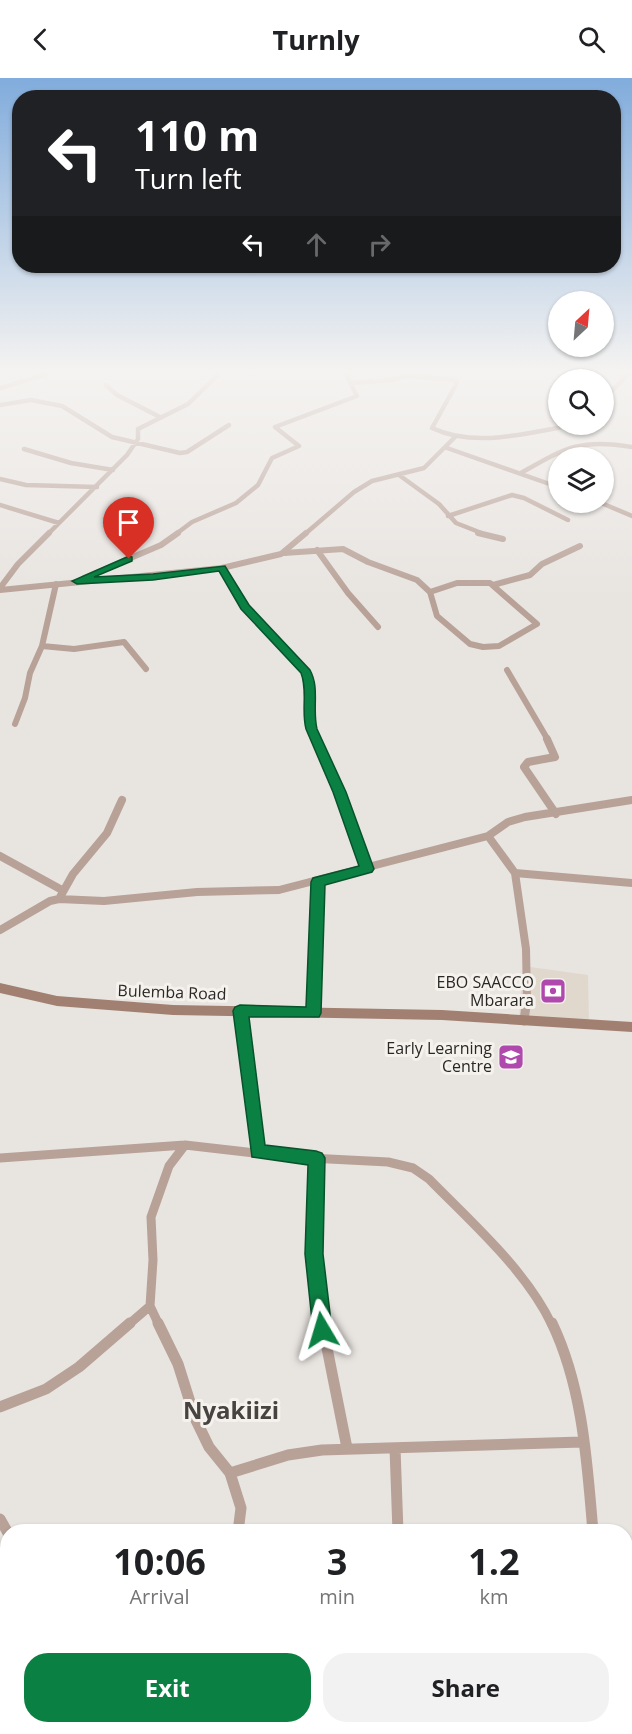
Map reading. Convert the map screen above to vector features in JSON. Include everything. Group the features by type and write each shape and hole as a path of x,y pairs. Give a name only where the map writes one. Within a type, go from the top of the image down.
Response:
{"main road":[{"name":"Bulemba Road","path":"0,988 78,1004 173,1010 442,1015 632,1028"}],"street":[{"path":"0,589 18,564 98,487 132,446"},
{"path":"155,446 184,453 195,446"},
{"path":"77,581 160,545 192,522 229,507 244,498 258,485 272,458 298,446"},
{"path":"521,473 572,446"},
{"path":"24,448 71,463 113,470"},
{"path":"281,554 354,492 372,481 424,468 447,448 548,483"},
{"path":"399,475 439,504 448,516 467,529 502,539"},
{"path":"2,481 26,485 98,487"},
{"path":"448,516 517,495 568,520"},
{"path":"0,505 59,523"},
{"path":"614,508 632,516"},
{"path":"493,585 530,574 542,564 580,546"},
{"path":"317,550 348,593 378,627"},
{"path":"0,589 77,581 153,577 222,568 281,554 317,550 347,550 368,562 417,580 430,592 434,610 443,621 470,644 499,646 537,624 493,585 484,582 457,583 430,592"},
{"path":"222,568 245,607 307,672 310,683 309,720 340,792 367,869"},
{"path":"15,724 25,698 30,673 42,646 56,584"},
{"path":"42,646 65,649 124,642 146,669"},
{"path":"507,670 544,732 555,757 528,762 524,766 556,814"},
{"path":"59,899 62,890 105,837 113,824 122,800"},
{"path":"0,930 50,901 59,899 104,901 196,892 259,892 318,882 488,836 508,822 525,817 556,814 632,800"},
{"path":"488,836 515,873 528,987 524,1021"},
{"path":"0,856 62,890"},
{"path":"515,873 632,883"},
{"path":"314,1013 318,882"},
{"path":"240,1011 258,1152"},
{"path":"185,1145 169,1166 151,1216 153,1260 150,1306 178,1364 195,1418 209,1447 230,1473 241,1508 239,1524"},
{"path":"0,1158 185,1145 316,1158 388,1162 413,1168 440,1189 514,1266 544,1309 567,1360 582,1442 592,1524"},
{"path":"316,1158 314,1254 322,1330 347,1449"},
{"path":"0,1407 46,1389 79,1367 150,1306"},
{"path":"230,1473 288,1455 347,1449 582,1442"},
{"path":"395,1448 398,1524"}],"shaded area":[{"path":"523,966 588,975 589,1022 519,1018"}],"place":[{"name":"EBO SAACCO Mbarara","path":"553,991"},
{"name":"Early Learning Centre","path":"511,1057"}],"district":[{"name":"Nyakiizi","path":"231,1411"}],"route":[{"path":"129,559 77,581 153,577 222,568 240,601 307,672 310,683 309,720 340,792 367,869 318,882 314,1013 240,1011 258,1152 316,1158 314,1254 322,1330"}]}
